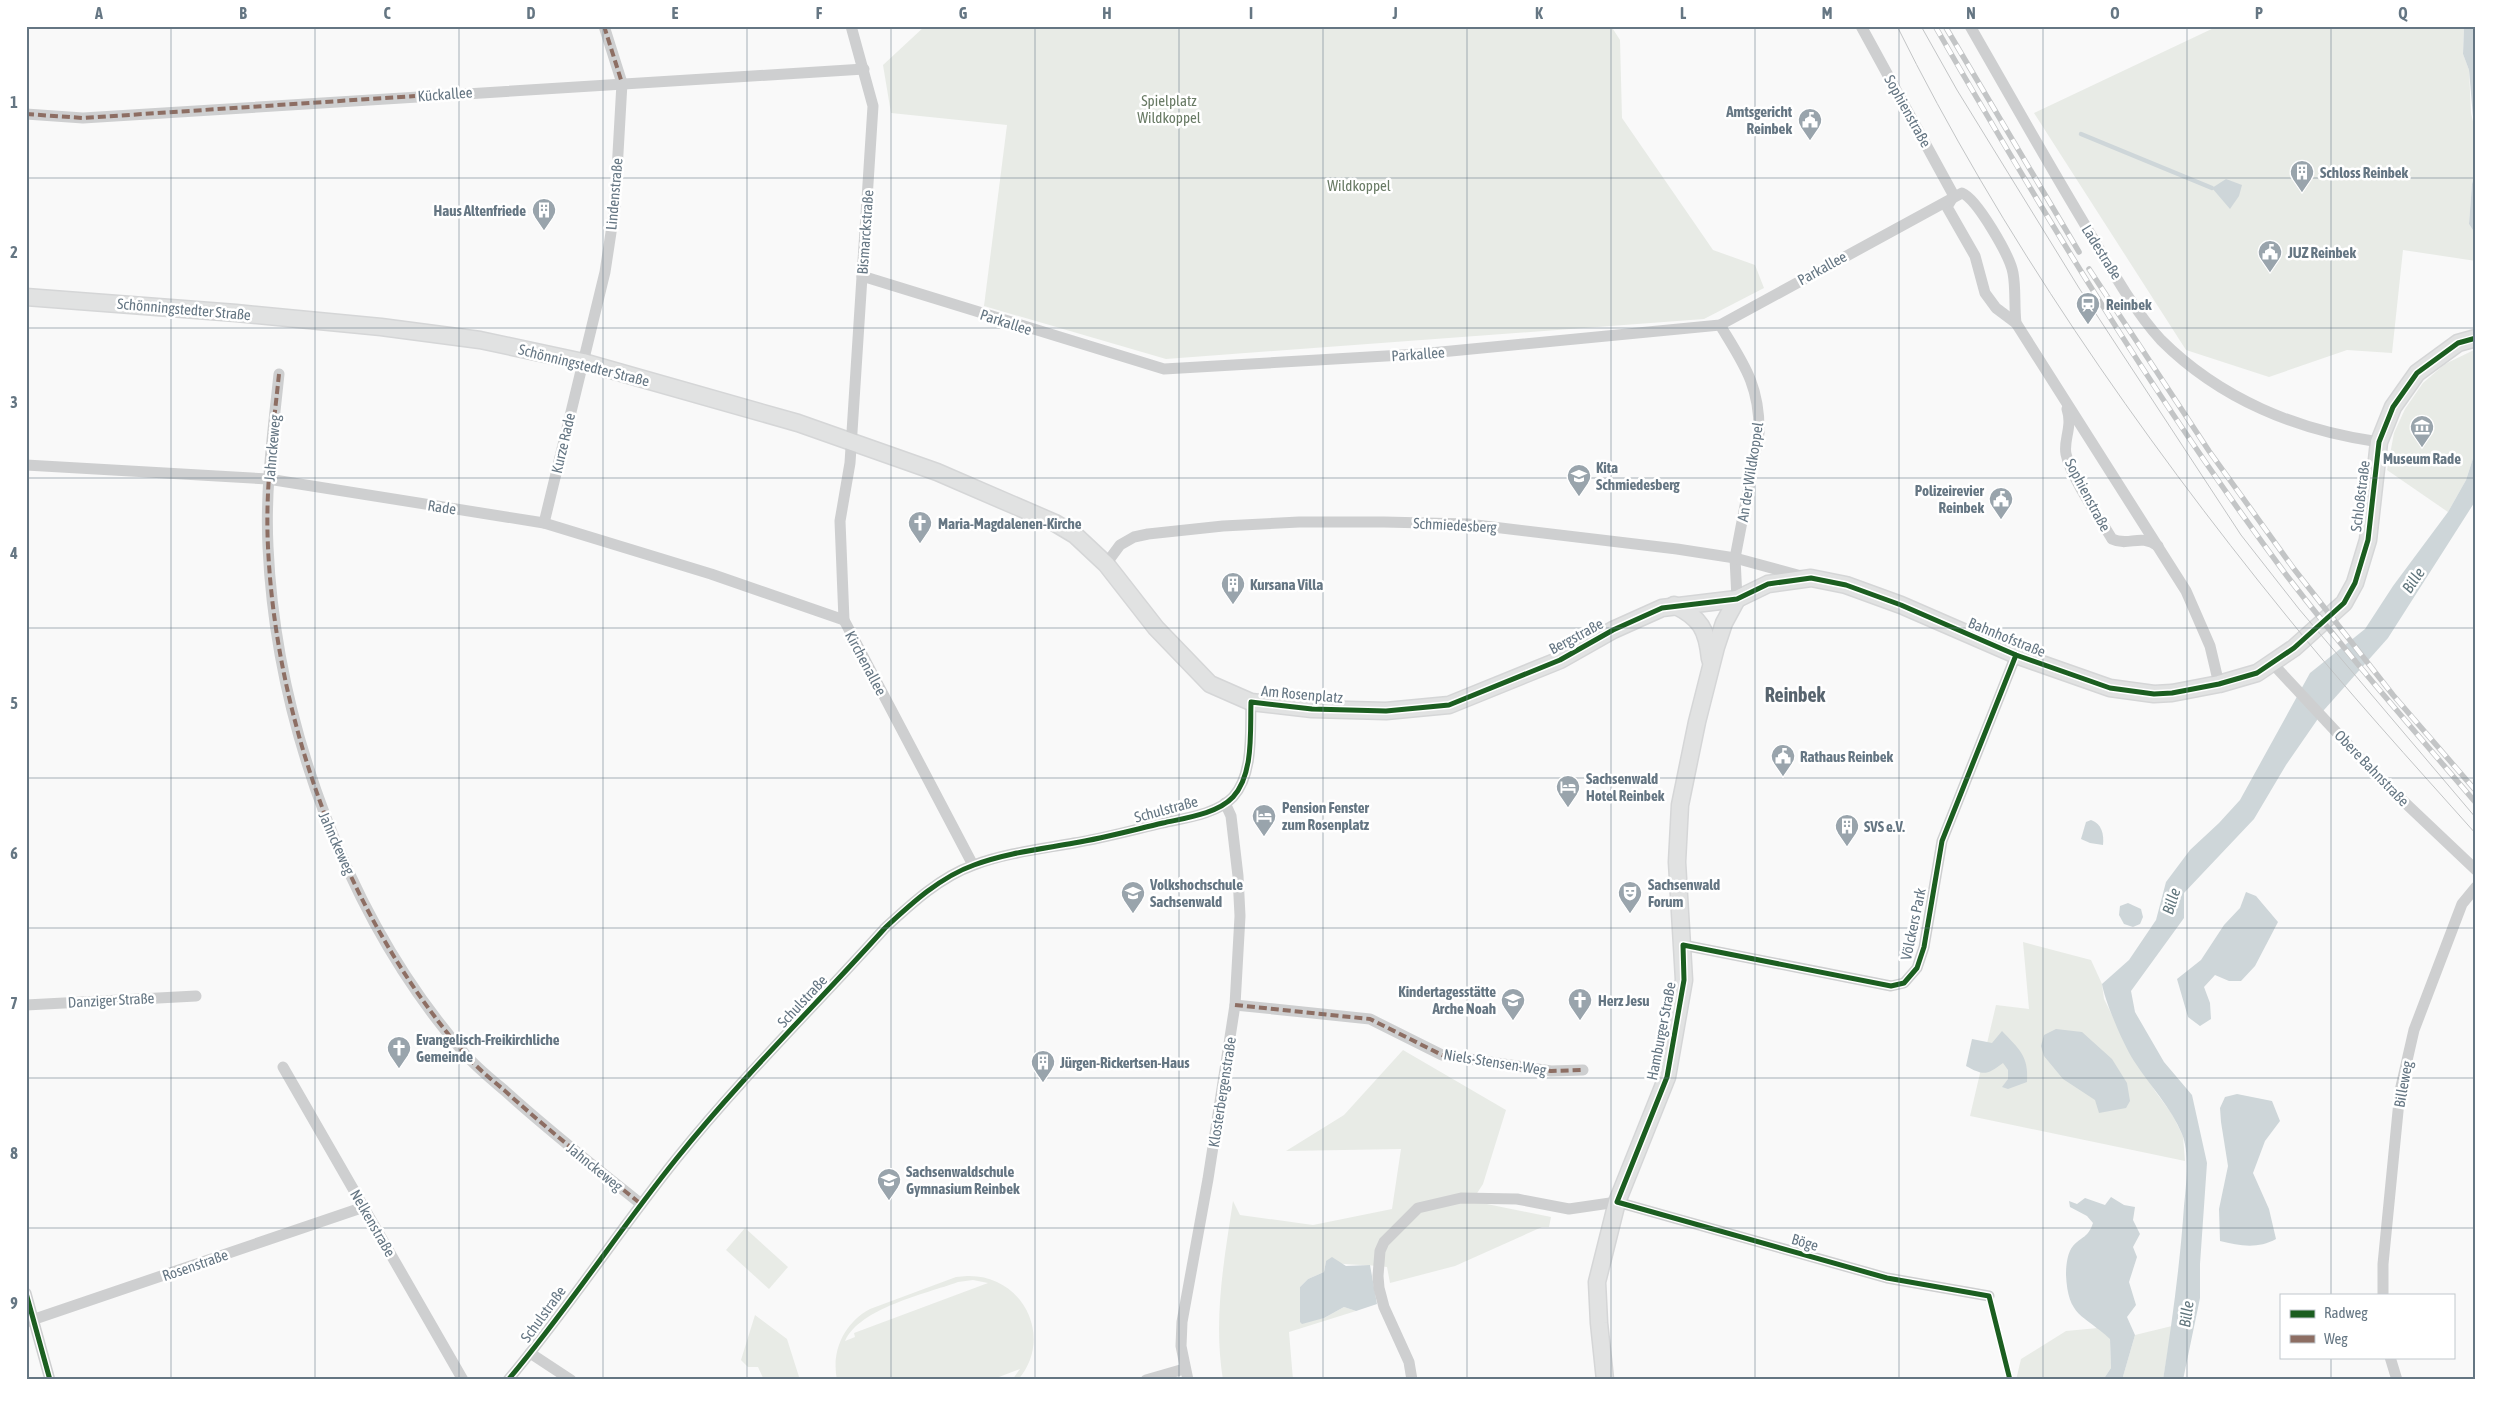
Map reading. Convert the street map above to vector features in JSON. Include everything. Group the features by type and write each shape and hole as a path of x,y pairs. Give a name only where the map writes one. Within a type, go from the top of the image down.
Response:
{"main road":[{"name":"Schönningstedter Straße","path":"26,297 171,307 381,327 480,340 583,362 798,423 937,472 1055,522 1075,535 1106,564"},
{"name":"Schloßstraße","path":"2272,662 2294,648 2335,613 2355,583 2368,540 2380,442 2394,406 2417,373 2458,343 2476,338"},
{"name":"Am Rosenplatz","path":"1106,564 1156,628 1210,684 1251,702 1312,709 1386,712 1430,708"},
{"name":"Bahnhofstraße","path":"1737,599 1768,584 1811,578 1846,585 1880,597 2016,655 2110,688 2137,693 2172,694 2219,684 2256,673 2272,662"},
{"name":"Bergstraße","path":"1430,708 1449,705 1560,660 1613,630 1662,608 1674,605 1737,599"},
{"name":"Hamburger Straße","path":"1605,1380 1599,1333 1598,1282 1617,1202 1667,1077 1684,980 1677,862 1680,805 1697,722 1716,647 1724,623 1737,599"},
{"path":"1707,603 1717,614 1716,647"},
{"path":"1674,605 1690,612 1698,620 1709,648 1711,668"}],"street":[{"name":"Lindenstraße","path":"583,362 605,272 615,206 622,83 604,26"},
{"name":"Bismarckstraße","path":"851,26 873,106 851,441"},
{"name":"Sophienstraße","path":"1861,26 1954,196"},
{"name":"Ladestraße","path":"1970,26 2107,261 2139,311 2160,339 2199,374 2251,405 2312,428 2352,439 2380,442"},
{"name":"Kückallee","path":"26,114 83,118 864,69"},
{"name":"Sophienstraße","path":"2016,323 2013,304 2014,282 2009,260 1974,203 1967,195 1962,193 1954,196 1947,207 1975,256 1985,293 1996,308 2016,323 2064,402 2186,591 2215,661 2219,684"},
{"name":"Parkallee","path":"862,276 1164,369 1420,354 1720,324 1954,196"},
{"name":"An der Wildkoppel","path":"1720,324 1755,389 1759,419 1759,433 1734,558 1737,599"},
{"name":"Kurze Rade","path":"544,523 583,362"},
{"name":"Jahnckeweg","path":"279,374 268,479 268,546 273,609 283,671 319,804 380,933 414,989 466,1056 532,1116 641,1204"},
{"name":"Sophienstraße","path":"2064,402 2070,430 2066,446 2068,461 2112,539 2118,542 2133,542 2144,539 2159,547"},
{"name":"Kirchenallee","path":"851,441 850,463 840,521 844,620 973,865"},
{"name":"Rade","path":"26,465 268,479 544,523 711,574 844,620"},
{"name":"Schmiedesberg","path":"1106,564 1120,545 1134,537 1148,534 1223,526 1300,522 1468,524 1734,558 1811,578"},
{"name":"Völckers Park","path":"1683,945 1891,986 1904,983 1917,968 1924,947 1942,840 2016,655"},
{"name":"Obere Bahnstraße","path":"2272,662 2381,780 2476,870"},
{"name":"Am Rosenplatz","path":"1225,803 1237,792 1245,776 1251,702"},
{"name":"Schulstraße","path":"508,1380 641,1204 732,1092 885,928 946,878 973,865 1018,853 1094,839 1196,816 1225,803"},
{"name":"Klosterbergenstraße","path":"1186,1374 1181,1346 1182,1322 1208,1179 1235,1005 1240,908 1231,816 1225,803"},
{"name":"Billeweg","path":"2383,1294 2383,1264 2400,1090 2414,1030 2462,904 2476,887"},
{"name":"Danziger Straße","path":"26,1005 196,996"},
{"name":"Niels-Stensen-Weg","path":"1235,1005 1370,1019 1442,1055 1551,1071 1583,1070"},
{"name":"Nelkenstraße","path":"283,1067 462,1380"},
{"path":"1412,1380 1409,1362 1384,1308 1378,1276 1378,1262 1384,1242 1406,1218 1418,1208 1462,1198 1517,1199 1569,1209 1617,1202"},
{"name":"Böge","path":"1617,1202 1887,1278 1989,1296"},
{"name":"Rosenstraße","path":"31,1320 364,1208"},
{"path":"26,1293 31,1320 50,1380"},
{"path":"530,1353 571,1380"},
{"path":"2390,1358 2397,1380"},
{"path":"1146,1380 1186,1374"}],"green space":[{"name":"Wildkoppel","path":"925,26 1611,26 1620,40 1622,118 1713,250 1755,265 1764,288 1704,319 1166,359 984,306 1007,125 891,113 883,65"},
{"path":"2218,26 2464,26 2463,54 2469,70 2471,113 2475,130 2476,168 2472,184 2469,224 2476,235 2476,261 2403,250 2392,353 2347,350 2269,377 2186,350 2034,113"},
{"path":"2476,349 2476,449 2466,480 2448,512 2387,470 2394,433 2405,409 2423,383 2445,364"},
{"path":"2023,942 2091,960 2102,984 2104,999 2117,1025 2155,1091 2172,1114 2183,1136 2185,1161 1970,1116 1996,1005 2029,1009"},
{"path":"1403,1050 1506,1110 1483,1184 1472,1201 1551,1217 1549,1227 1542,1227 1455,1266 1390,1283 1387,1267 1341,1264 1326,1261 1324,1272 1308,1279 1300,1287 1300,1322 1324,1318 1344,1307 1356,1311 1289,1332 1293,1380 1223,1380 1220,1357 1219,1312 1223,1268 1233,1201 1240,1215 1313,1225 1392,1209 1401,1149 1286,1151 1344,1115"},
{"path":"745,1228 788,1267 769,1289 726,1250"},
{"path":"956,1277 986,1278 1003,1285 1017,1297 1027,1311 1033,1328 1033,1345 1029,1363 1018,1380 1012,1380 1020,1369 991,1380 837,1380 836,1359 838,1348 847,1330 861,1315 870,1309","holes":["973,1280 988,1283 854,1333 855,1337 845,1341 853,1329 864,1320 879,1311 912,1297 958,1282"]},
{"path":"755,1315 787,1339 800,1380 764,1380 758,1367 748,1367 741,1360"},
{"path":"2172,1326 2163,1380 2122,1380 2135,1335"},
{"path":"2098,1328 2110,1338 2111,1368 2103,1380 2016,1380 2021,1359 2066,1331"}],"water":[{"path":"2464,26 2476,26 2476,152 2469,70 2463,54"},
{"path":"2476,168 2476,235 2469,224 2472,184"},
{"path":"2226,179 2242,185 2239,196 2230,209 2212,188"},
{"name":"Bille","path":"2476,449 2476,500 2388,638 2324,710 2286,765 2254,819 2184,893 2184,918 2131,991 2135,1012 2164,1062 2192,1095 2207,1163 2200,1264 2200,1298 2183,1380 2163,1380 2180,1250 2186,1179 2186,1150 2182,1134 2172,1115 2125,1045 2102,984 2129,960 2156,920 2166,882 2190,850 2240,800 2310,673 2365,629 2393,586 2448,512 2466,480"},
{"path":"2091,820 2098,824 2102,830 2103,845 2081,839 2086,822"},
{"path":"2246,892 2256,896 2278,922 2255,966 2241,981 2229,981 2215,975 2204,987 2210,1003 2211,1019 2200,1026 2188,1017 2177,979 2201,960 2224,925 2240,908"},
{"path":"2128,903 2141,909 2143,917 2140,924 2133,927 2124,924 2119,915 2120,906"},
{"path":"2056,1029 2082,1032 2112,1059 2127,1083 2130,1101 2126,1108 2099,1113 2095,1100 2063,1079 2044,1056 2041,1046 2044,1035"},
{"path":"2002,1031 2022,1054 2027,1073 2027,1082 2008,1089 2002,1087 2008,1079 2008,1070 2003,1063 1985,1073 1966,1066 1972,1039 1992,1043"},
{"path":"2237,1094 2272,1101 2280,1121 2265,1141 2253,1173 2269,1209 2276,1239 2256,1245 2242,1245 2220,1241 2219,1209 2228,1166 2220,1108 2225,1097"},
{"path":"2111,1197 2124,1205 2135,1207 2133,1220 2140,1234 2133,1247 2137,1257 2129,1282 2136,1305 2127,1317 2135,1335 2122,1380 2103,1380 2111,1368 2110,1339 2085,1319 2074,1307 2067,1289 2066,1275 2069,1252 2087,1234 2093,1223 2087,1216 2070,1207 2069,1201 2077,1204 2085,1198 2105,1205"},
{"path":"1332,1257 1346,1266 1370,1265 1377,1304 1356,1311 1344,1307 1324,1318 1302,1324 1300,1322 1300,1287 1308,1279 1324,1272 1326,1261"}],"waterway":[{"path":"2081,134 2212,188"}],"tram line":[{"path":"1897,26 1937,104 1981,180 2027,256 2125,404 2231,546 2285,614 2355,698 2476,834"},
{"path":"1921,26 1957,90 2079,288 2241,535 2299,609 2476,818"}],"railway":[{"path":"1935,26 2103,307 2192,443 2287,576 2380,691 2476,803"},
{"path":"1945,26 2079,252"},
{"path":"2089,269 2209,451 2294,569 2393,695 2476,791"}],"marked path":[{"path":"604,26 622,83"},
{"path":"26,114 83,118 415,96"},
{"path":"279,374 270,461 267,525 274,614 286,682 303,750 326,817 353,881 386,943 423,1001 469,1059 537,1119 641,1204"},
{"path":"1235,1005 1370,1019 1442,1055 1551,1071 1583,1070"}],"cycle path":[{"path":"508,1380 552,1325 656,1185 702,1128 753,1070 885,928 938,884 961,870 974,865 1011,854 1096,839 1191,817 1218,808 1233,797 1245,777 1250,752 1251,702 1312,709 1386,711 1449,705 1560,660 1613,630 1662,608 1737,599 1768,584 1811,578 1846,585 1901,605 2016,655 2110,688 2154,694 2172,693 2219,684 2257,673 2294,648 2344,603 2355,583 2368,540 2379,442 2393,407 2417,373 2458,343 2476,338"},
{"path":"2010,1380 1989,1296 1887,1278 1617,1202 1667,1077 1684,980 1683,945 1891,986 1904,983 1917,968 1924,947 1942,841 2016,655"},
{"path":"26,1293 50,1380"}],"place":[{"name":"Amtsgericht Reinbek","path":"1810,141"},
{"name":"Schloss Reinbek","path":"2302,193"},
{"name":"Haus Altenfriede","path":"544,231"},
{"name":"JUZ Reinbek","path":"2270,273"},
{"name":"Reinbek","path":"2088,325"},
{"name":"Museum Rade","path":"2422,448"},
{"name":"Kita Schmiedesberg","path":"1579,497"},
{"name":"Polizeirevier Reinbek","path":"2001,520"},
{"name":"Maria-Magdalenen-Kirche","path":"920,544"},
{"name":"Kursana Villa","path":"1233,605"},
{"name":"Rathaus Reinbek","path":"1783,777"},
{"name":"Sachsenwald Hotel Reinbek","path":"1568,808"},
{"name":"Pension Fenster zum Rosenplatz","path":"1264,837"},
{"name":"SVS e.V.","path":"1847,847"},
{"name":"Volkshochschule Sachsenwald","path":"1133,914"},
{"name":"Sachsenwald Forum","path":"1630,914"},
{"name":"Kindertagesstätte Arche Noah","path":"1513,1021"},
{"name":"Herz Jesu","path":"1580,1021"},
{"name":"Evangelisch-Freikirchliche Gemeinde","path":"399,1069"},
{"name":"Jürgen-Rickertsen-Haus","path":"1043,1083"},
{"name":"Sachsenwaldschule Gymnasium Reinbek","path":"889,1201"}],"district":[{"name":"Reinbek","path":"1795,694"}],"park label":[{"name":"Spielplatz Wildkoppel","path":"1169,108"}]}
